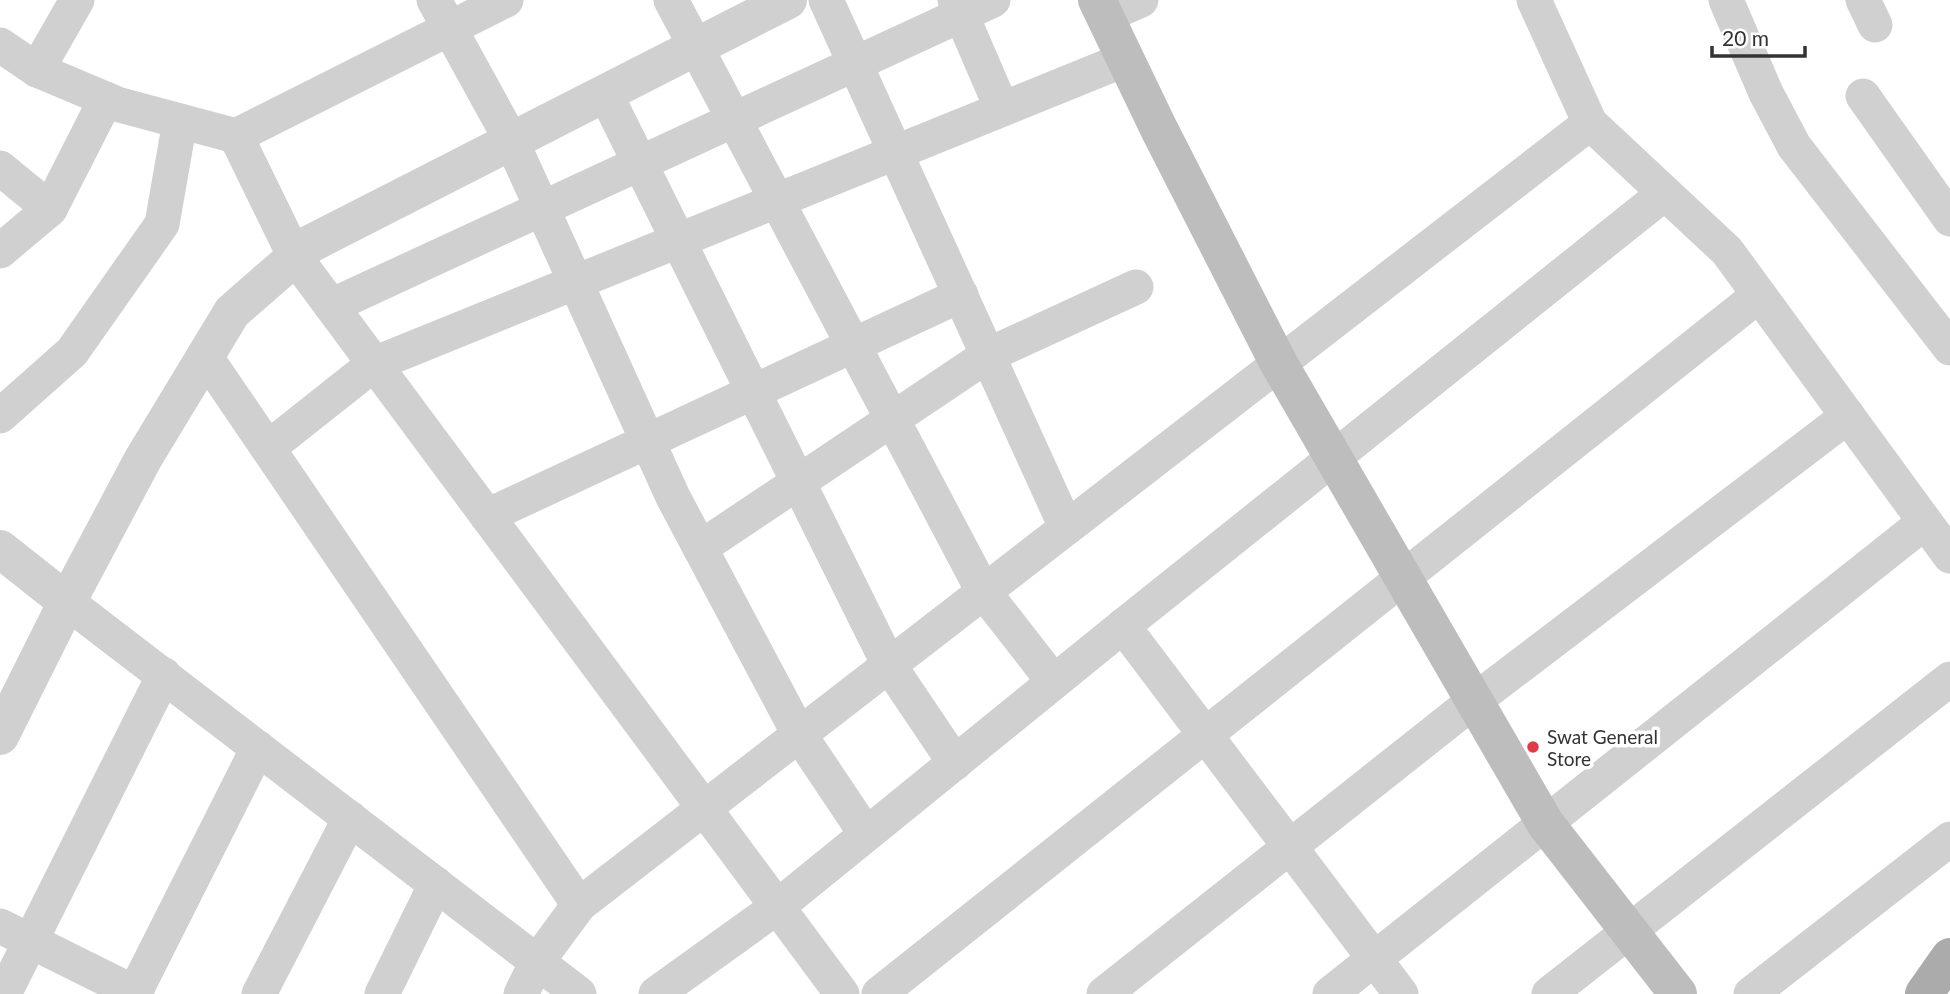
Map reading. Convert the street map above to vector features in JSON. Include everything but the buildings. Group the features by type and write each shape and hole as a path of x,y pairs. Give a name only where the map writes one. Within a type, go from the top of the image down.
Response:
{"main road":[{"path":"1101,8 1278,362 1545,823 1678,994"},
{"path":"1924,994 1950,957"}],"street":[{"path":"37,70 77,0"},
{"path":"0,45 37,70 106,99 236,136 442,14 506,0"},
{"path":"671,0 983,591 1054,682"},
{"path":"0,736 67,601 143,459 232,312 310,244 788,0"},
{"path":"827,0 1066,527"},
{"path":"331,306 855,64 958,7 993,0"},
{"path":"1101,8 1142,0"},
{"path":"1534,0 1590,123 1727,251 1950,556"},
{"path":"1726,0 1766,93 1794,146 1950,348"},
{"path":"958,7 1002,109"},
{"path":"442,14 511,140 648,441 700,548 799,734 866,834"},
{"path":"268,448 374,364 1126,59"},
{"path":"604,93 888,665 955,763"},
{"path":"1863,96 1950,219"},
{"path":"0,251 50,209 106,99"},
{"path":"0,416 72,352 162,224 180,121"},
{"path":"521,994 537,961 579,905 1590,123"},
{"path":"236,136 295,257 842,994"},
{"path":"0,168 50,209"},
{"path":"656,994 777,907 1123,626 1665,193"},
{"path":"700,548 988,355 1136,287"},
{"path":"487,516 961,295"},
{"path":"879,994 1759,295"},
{"path":"205,356 579,905"},
{"path":"1104,994 1474,701 1848,416"},
{"path":"1330,994 1925,522"},
{"path":"0,549 579,994"},
{"path":"1123,626 1401,994"},
{"path":"4,994 164,675"},
{"path":"1549,994 1950,679"},
{"path":"0,926 135,994 258,748"},
{"path":"259,994 350,818"},
{"path":"1751,994 1950,839"},
{"path":"382,994 436,884"}],"place":[{"name":"Swat General Store","path":"1533,747"}]}
